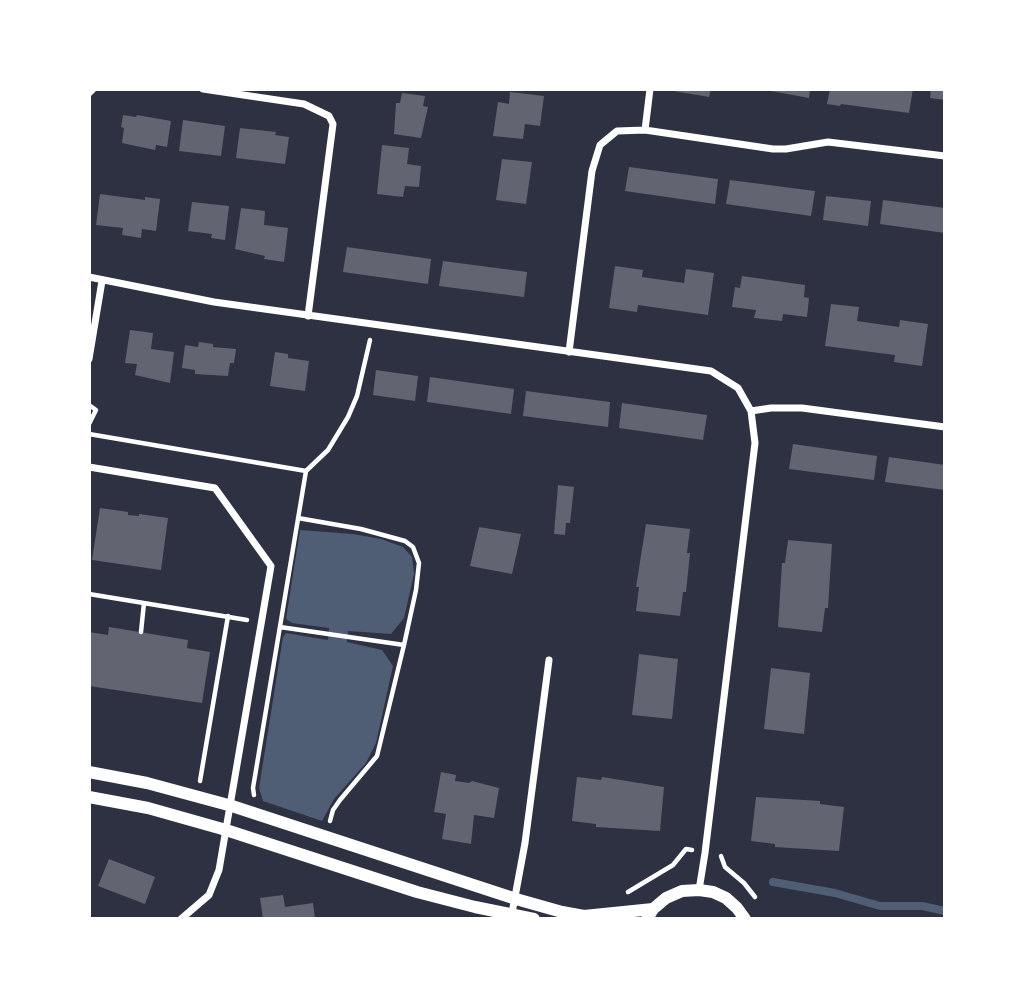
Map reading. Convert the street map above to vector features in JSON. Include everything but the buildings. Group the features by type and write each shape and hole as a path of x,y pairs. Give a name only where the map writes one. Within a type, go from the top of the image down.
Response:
{"street":[{"path":"203,89 304,104 329,116 333,124 309,316"},
{"path":"645,130 650,89"},
{"path":"569,352 596,155 600,145 617,131 645,130 773,149 828,142 945,156"},
{"path":"89,277 214,302 711,371 738,388 751,411 755,443 699,890"},
{"path":"89,359 102,281"},
{"path":"751,411 802,408 945,427"},
{"path":"89,467 215,488 271,566 219,870 209,895 181,919"},
{"path":"512,914 549,660"},
{"path":"89,772 147,783 232,806 516,899 584,916 650,914 674,894 699,890 726,898 745,919"},
{"path":"89,797 148,808 226,830 417,892 475,908 534,919"}],"path":[{"path":"272,821 275,811 259,804 254,798 253,788 306,471 328,450 348,417 357,396 373,326"},
{"path":"89,405 96,410 89,424"},
{"path":"89,434 306,471"},
{"path":"298,518 377,532 405,541 413,547 419,563 404,645 377,756 333,810 324,838"},
{"path":"89,594 404,645"},
{"path":"141,632 144,603"},
{"path":"199,785 228,617"}],"water":[{"path":"300,530 353,534 381,539 403,547 412,557 414,574 404,618 391,634 348,631 347,642 382,650 393,666 376,743 366,763 334,799 322,821 263,801 259,788 283,637 286,633 328,640 329,628 292,623 286,619"}],"waterway":[{"path":"773,882 835,893 880,906 922,906 945,911"}]}
